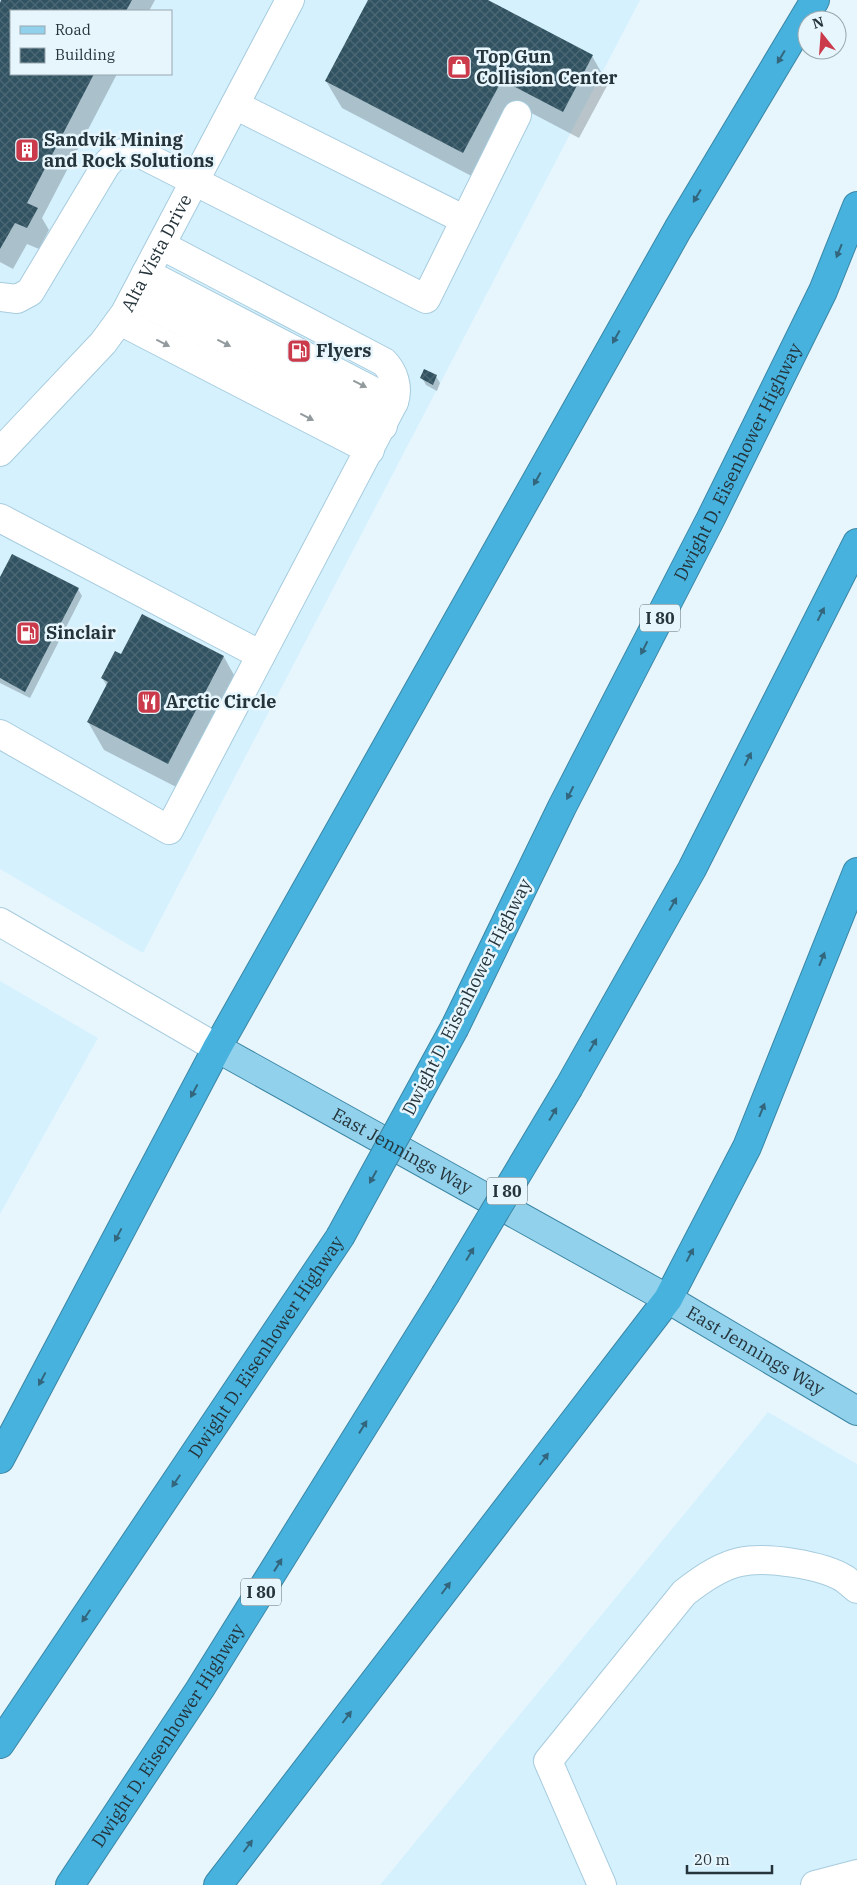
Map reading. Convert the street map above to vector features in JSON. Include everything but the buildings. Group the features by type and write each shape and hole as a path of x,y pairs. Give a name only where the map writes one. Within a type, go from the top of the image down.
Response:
{"highway":[{"path":"0,1459 217,1048 678,229 815,0"},
{"name":"Dwight D. Eisenhower Highway","path":"0,1744 340,1237 455,1027 562,807 711,518 823,291 857,206"},
{"name":"Dwight D. Eisenhower Highway","path":"70,1885 200,1689 445,1296 569,1087 692,870 857,543"},
{"path":"218,1885 668,1298 747,1147 857,872"}],"main road":[{"name":"East Jennings Way","path":"217,1048 668,1298 857,1411"}],"street":[{"name":"Alta Vista Drive","path":"5,437 103,343 120,321 290,0"},
{"path":"235,105 465,220"},
{"path":"0,297 17,298 30,292 106,165 120,153 135,151 426,299 517,115"},
{"path":"0,734 169,830 394,402 396,395 392,370 384,362 161,245"},
{"path":"146,273 394,402"},
{"path":"134,297 383,426"},
{"path":"120,321 370,450"},
{"path":"0,518 261,655"},
{"name":"East Jennings Way","path":"0,922 217,1048"},
{"path":"602,1885 548,1761 684,1593 703,1578 739,1562 765,1560 786,1562 826,1572 844,1579 857,1589"},
{"path":"815,1885 857,1874"}],"shaded area":[{"path":"0,0 640,0 143,953 0,869"},
{"path":"0,981 98,1038 0,1214"},
{"path":"768,1412 857,1464 857,1885 380,1885"}],"place":[{"name":"Top Gun Collision Center","path":"459,67"},
{"name":"Sandvik Mining and Rock Solutions","path":"27,150"},
{"name":"Flyers","path":"299,351"},
{"name":"Sinclair","path":"28,633"},
{"name":"Arctic Circle","path":"149,702"}]}
